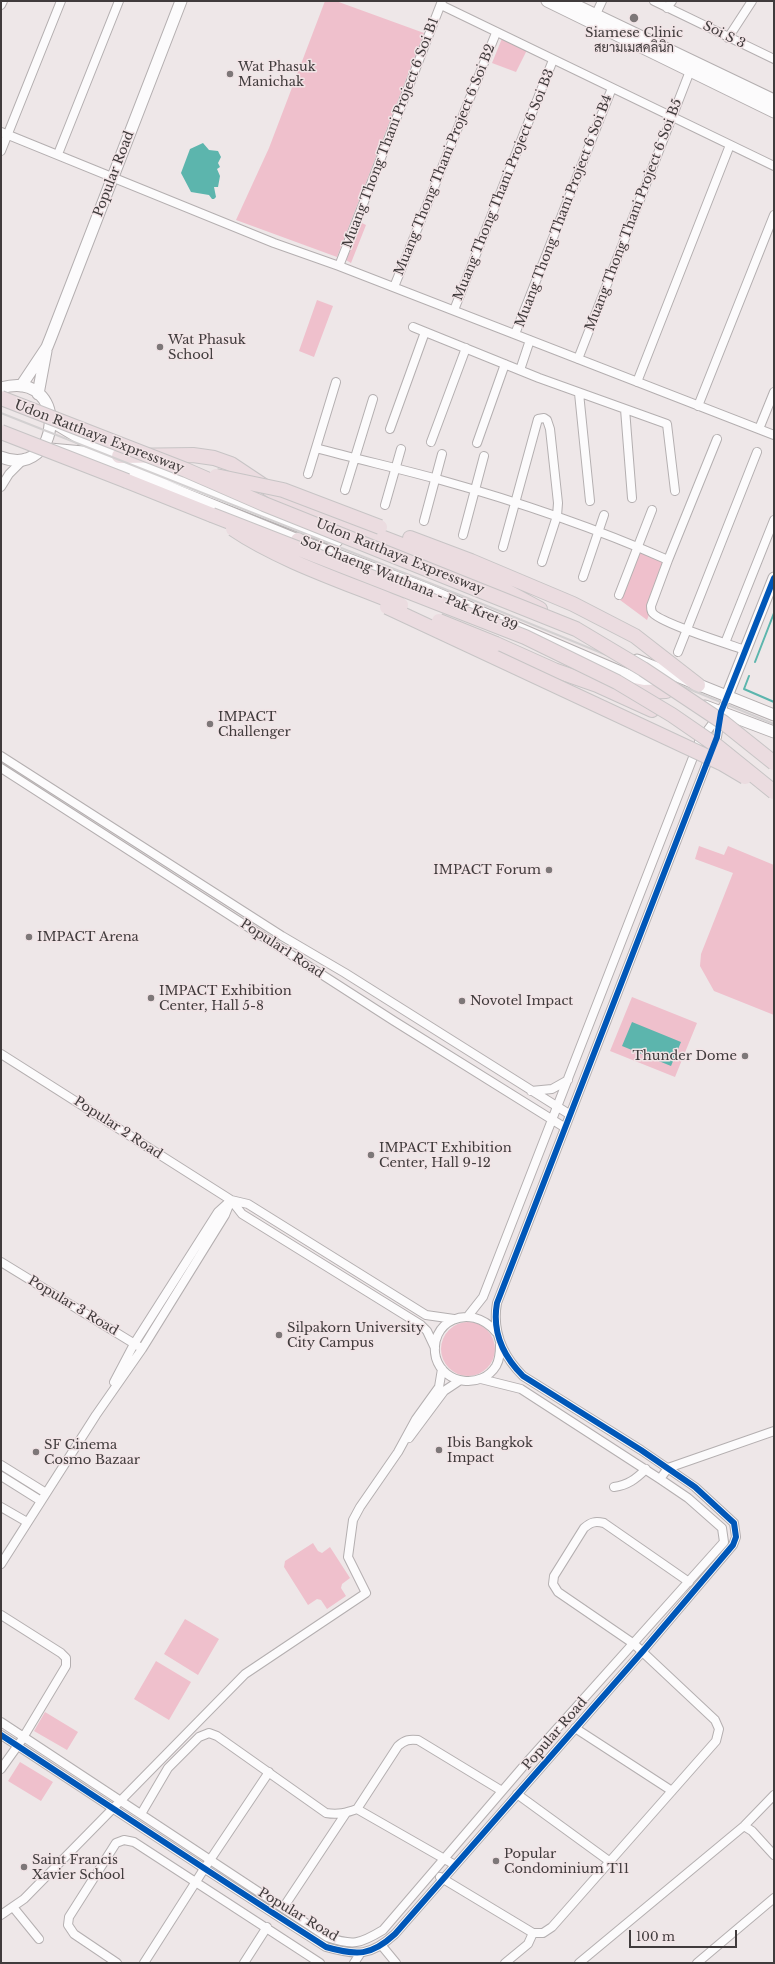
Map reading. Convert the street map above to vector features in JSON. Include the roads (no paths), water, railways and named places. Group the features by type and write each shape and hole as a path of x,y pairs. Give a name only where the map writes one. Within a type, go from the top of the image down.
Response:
{"highway":[{"name":"Udon Ratthaya Expressway","path":"1,398 186,470 264,504 576,629 643,669 724,723 774,763"},
{"path":"1,432 525,637 618,682 672,715 717,746 774,792"},
{"path":"119,456 193,454 214,458 232,464 285,500 468,570 576,629"},
{"path":"186,470 283,490 471,561 573,604 635,636 698,685"},
{"path":"212,515 249,539 296,561 496,644 554,670 597,685 637,702 672,721 699,742"},
{"path":"298,540 364,596 723,764 774,795"},
{"path":"597,685 644,692 666,691"}],"main road":[{"name":"Popular Road","path":"47,346 181,1"},
{"path":"547,1 774,112"},
{"path":"567,1 774,100"},
{"path":"21,386 47,346"},
{"path":"38,394 47,346"},
{"path":"1,388 21,386 38,394 48,406 52,420 49,436 41,448 25,458 14,460 1,457"},
{"name":"Soi Chaeng Watthana - Pak Kret 39","path":"52,420 81,439 119,456 439,580 774,715"},
{"name":"Soi Chaeng Watthana - Pak Kret 39","path":"41,448 83,452 298,540 427,589 666,691 774,732"},
{"path":"727,696 774,578"}],"street":[{"path":"1,5 3,1"},
{"path":"1,151 5,134 61,1"},
{"path":"58,154 119,1"},
{"path":"596,14 602,1"},
{"name":"Soi S 3","path":"654,1 670,4 728,38 774,58"},
{"path":"728,38 752,1"},
{"path":"442,3 496,33 774,166"},
{"name":"Muang Thong Thani Project 6 Soi B1","path":"339,266 442,3"},
{"name":"Muang Thong Thani Project 6 Soi B2","path":"394,287 496,33"},
{"name":"Muang Thong Thani Project 6 Soi B3","path":"454,310 553,60"},
{"name":"Muang Thong Thani Project 6 Soi B5","path":"578,359 690,71"},
{"name":"Muang Thong Thani Project 6 Soi B4","path":"515,334 612,88"},
{"path":"5,134 58,154 112,178 274,243 454,310 774,435"},
{"path":"637,382 730,145"},
{"path":"698,406 774,215"},
{"path":"413,327 579,393 667,424 675,491"},
{"path":"390,429 425,332"},
{"path":"520,370 530,340"},
{"path":"431,442 466,348"},
{"path":"477,443 505,364"},
{"path":"308,474 336,382"},
{"path":"759,429 774,392"},
{"path":"579,393 590,501"},
{"path":"345,490 373,399"},
{"path":"625,409 632,498"},
{"path":"503,547 538,419 544,418 547,420 550,429 558,503 557,516 542,562"},
{"path":"717,439 651,606 652,612 657,617 688,630 745,650"},
{"path":"316,448 436,479 515,502 598,531 668,560"},
{"path":"385,505 401,449"},
{"path":"678,652 688,630 757,452"},
{"path":"424,521 442,454"},
{"path":"463,535 484,456"},
{"path":"1,487 9,474 25,458"},
{"path":"618,595 652,510"},
{"path":"582,577 604,515"},
{"path":"725,643 774,520"},
{"path":"497,1333 489,1323 479,1318 468,1316 454,1319 444,1326 438,1336 435,1348 437,1359 442,1369 449,1376 459,1381 470,1382 481,1379 490,1373 500,1356 500,1344 495,1314 497,1302 717,737 721,712 727,696"},
{"path":"468,1316 483,1297 699,742 721,712"},
{"name":"Popular1 Road","path":"1,756 282,936 345,973 569,1114"},
{"name":"Popular1 Road","path":"1,768 552,1121 564,1127"},
{"name":"Popular 2 Road","path":"3,1054 231,1200 242,1214 421,1325 427,1331 435,1348"},
{"path":"532,1091 552,1089 568,1080"},
{"path":"96,1415 134,1344 218,1212 231,1200"},
{"path":"1,1564 96,1415 142,1349 225,1215 231,1200"},
{"name":"Popular 2 Road","path":"231,1200 248,1204 426,1315 454,1319"},
{"name":"Popular 3 Road","path":"2,1262 142,1349"},
{"path":"481,1379 520,1389 646,1469 688,1498 722,1528 724,1535 736,1537 734,1523 695,1487 668,1468 523,1376 512,1364 500,1344"},
{"path":"1,1915 24,1899 244,1674 366,1593 350,1563 348,1553 353,1520 360,1507 398,1452 416,1419 438,1387 442,1369"},
{"path":"398,1452 423,1423 444,1391 459,1381"},
{"path":"571,1421 577,1411"},
{"path":"660,1479 668,1468 774,1431"},
{"path":"1,1464 46,1493"},
{"path":"614,1487 623,1486 632,1481 646,1469"},
{"path":"1,1476 41,1501"},
{"path":"1,1507 27,1522"},
{"path":"431,1875 443,1878 533,1933 543,1934 552,1927 672,1791 716,1741 719,1729 715,1720 634,1644 555,1589 553,1584 554,1576 584,1528 590,1523 604,1523 689,1582"},
{"name":"Popular Road","path":"1,1722 121,1799 141,1814 327,1937 343,1943 363,1942 383,1930 502,1791 724,1542 724,1535"},
{"name":"Popular Road","path":"1,1735 204,1869 326,1947 343,1952 360,1954 382,1946 396,1934 443,1878 643,1652 733,1545 736,1537"},
{"path":"1,1615 61,1653 66,1658 66,1666 60,1679 24,1737 1,1769"},
{"path":"575,1728 672,1791"},
{"path":"141,1814 168,1768 204,1734 209,1733 217,1736 326,1813 346,1813 357,1809 398,1746 405,1740 410,1739 418,1740 502,1791"},
{"path":"144,1963 204,1869 269,1772"},
{"path":"517,1794 609,1861"},
{"path":"579,1963 744,1826 774,1795"},
{"path":"357,1809 455,1865"},
{"path":"283,1908 346,1813"},
{"path":"744,1826 752,1831 774,1855"},
{"path":"118,1963 74,1934 68,1926 69,1917 116,1843 124,1840 134,1842 320,1963"},
{"path":"697,1963 774,1898"},
{"path":"13,1906 39,1939"},
{"path":"244,1963 267,1928"},
{"path":"505,1963 528,1944 533,1933"},
{"path":"382,1946 396,1963"},
{"path":"354,1963 360,1954"}],"water":[{"path":"203,143 209,150 218,151 221,157 218,163 220,167 217,169 220,176 218,187 214,187 216,197 214,199 212,199 209,195 191,192 181,173 190,149"},
{"path":"632,1022 681,1042 671,1066 622,1046"}],"waterway":[{"path":"755,662 774,613"},
{"path":"749,676 744,689 774,702"}],"railway":[{"path":"1,413 480,603 774,724"}],"place":[{"name":"Siamese Clinic สยามเมสคลินิก","path":"634,18"},
{"name":"Wat Phasuk Manichak","path":"230,74"},
{"name":"Wat Phasuk School","path":"160,347"},
{"name":"IMPACT Challenger","path":"210,724"},
{"name":"IMPACT Forum","path":"549,870"},
{"name":"IMPACT Arena","path":"29,937"},
{"name":"IMPACT Exhibition Center, Hall 5-8","path":"151,998"},
{"name":"Novotel Impact","path":"462,1001"},
{"name":"Thunder Dome","path":"745,1056"},
{"name":"IMPACT Exhibition Center, Hall 9-12","path":"371,1155"},
{"name":"Silpakorn University City Campus","path":"279,1335"},
{"name":"Ibis Bangkok Impact","path":"439,1450"},
{"name":"SF Cinema Cosmo Bazaar","path":"36,1452"},
{"name":"Popular Condominium T11","path":"496,1861"},
{"name":"Saint Francis Xavier School","path":"24,1867"}]}
